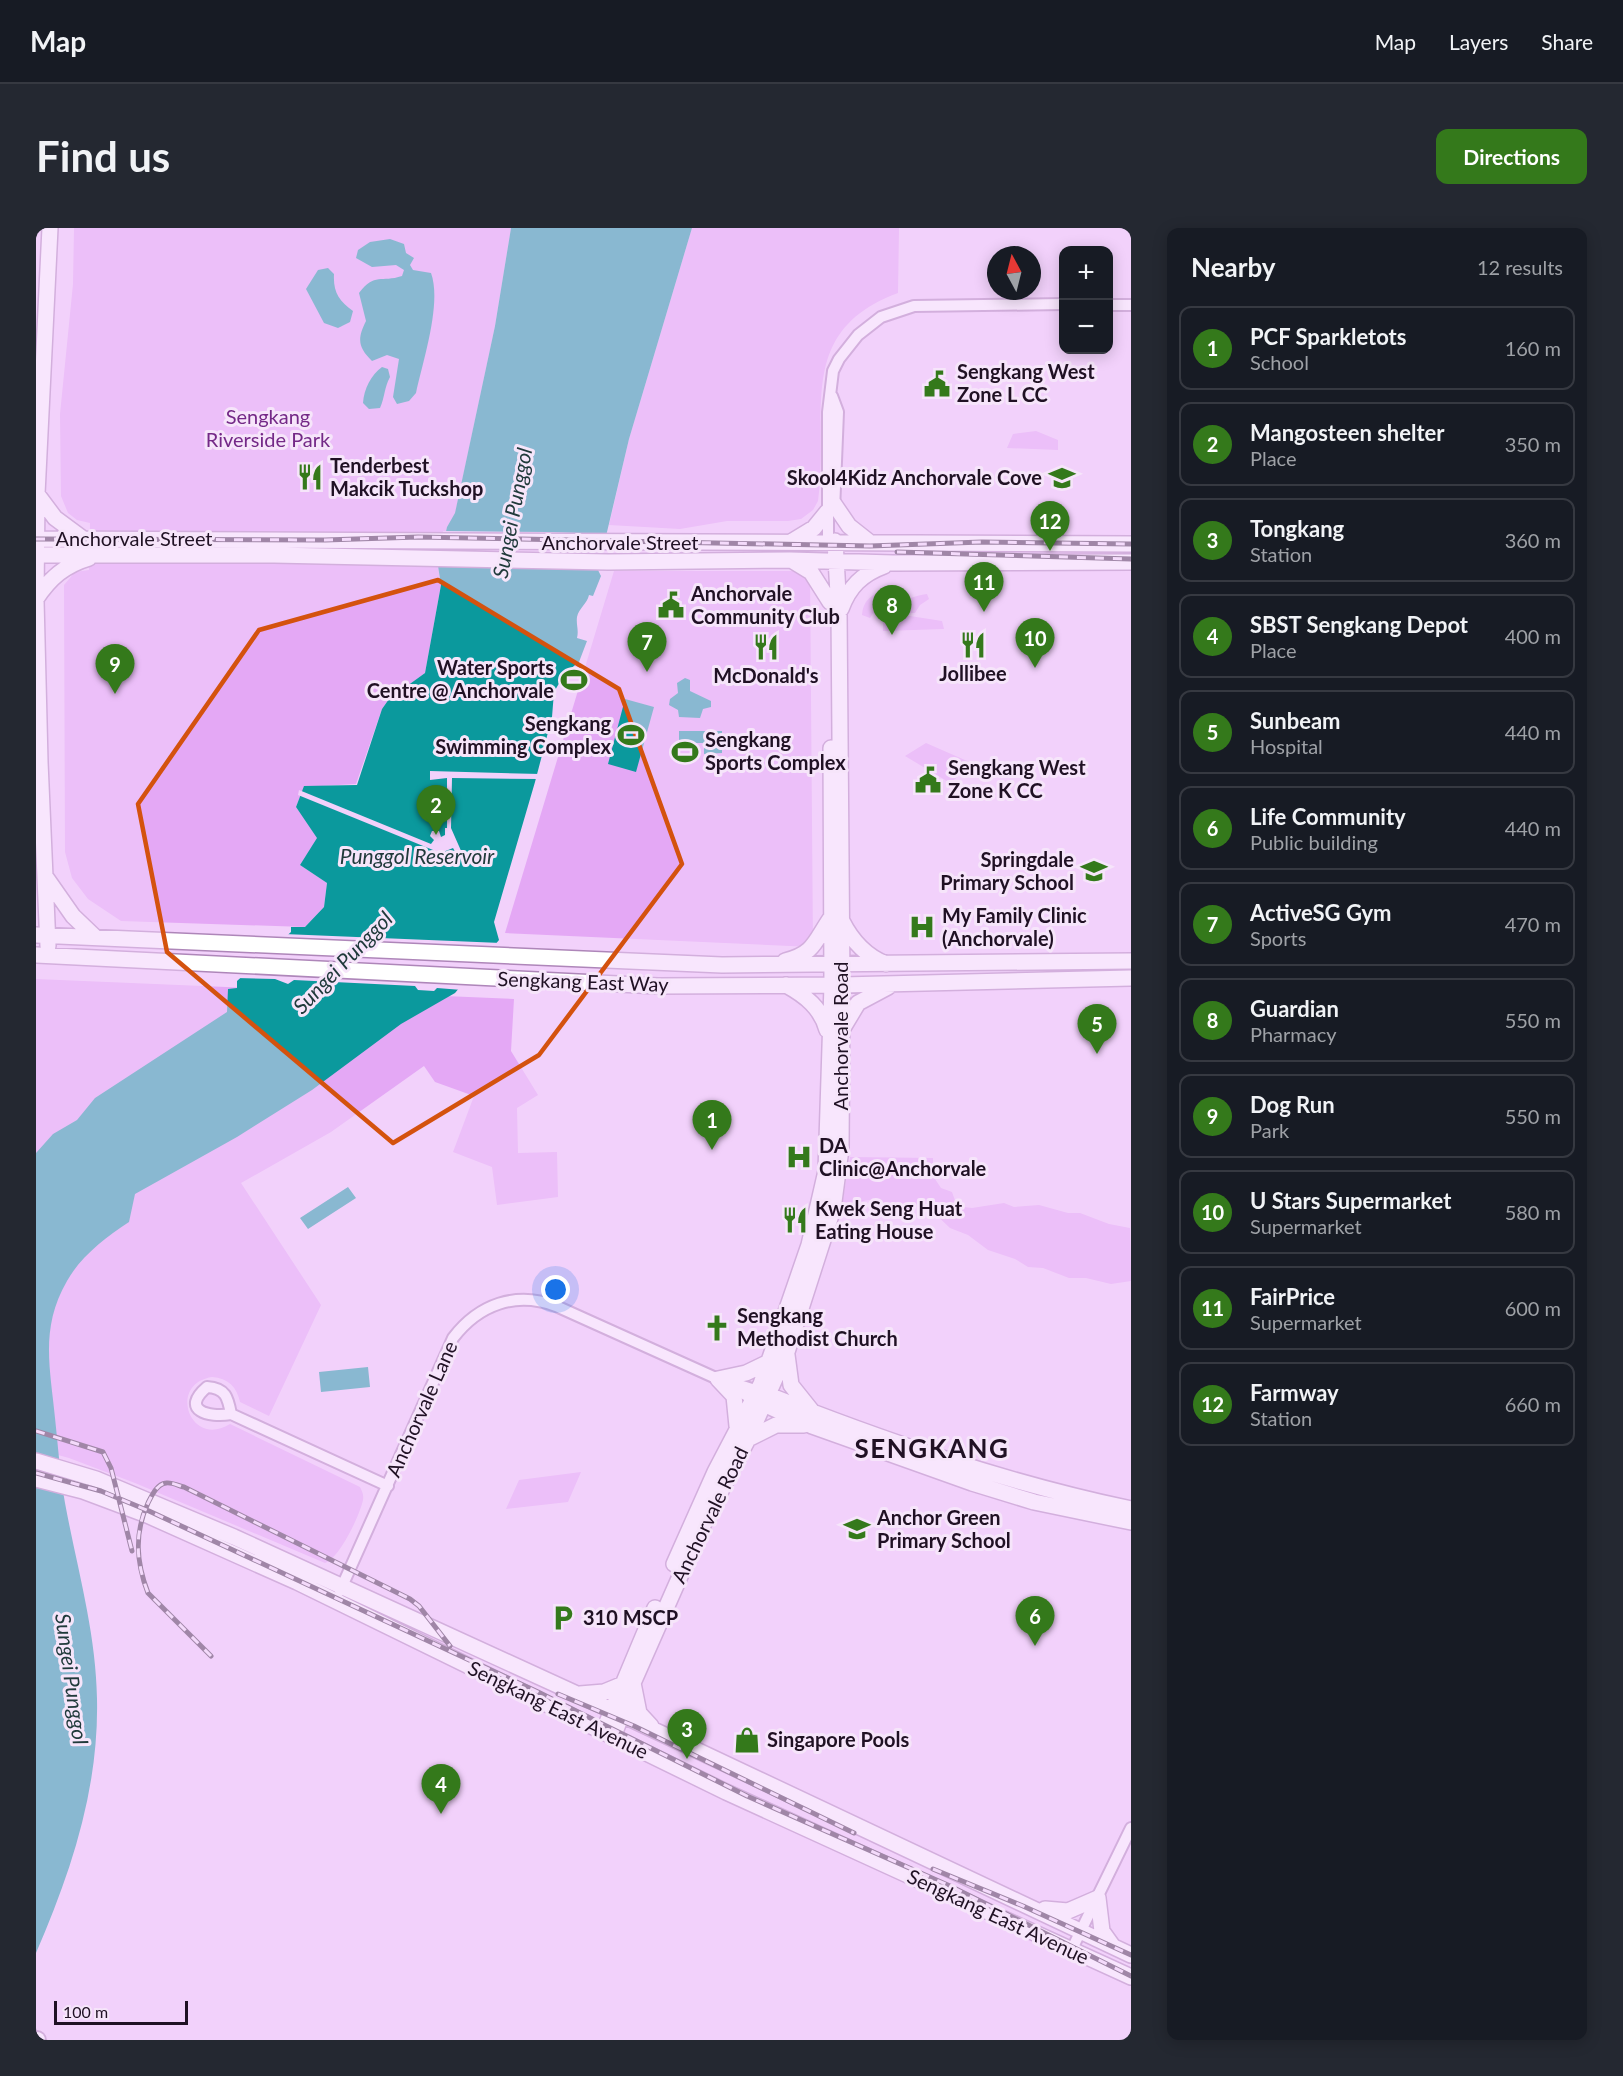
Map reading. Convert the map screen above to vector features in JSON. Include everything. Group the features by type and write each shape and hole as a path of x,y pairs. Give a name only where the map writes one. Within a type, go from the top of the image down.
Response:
{"main road":[{"path":"42,955 45,875 36,599 37,495 50,228"},
{"path":"37,495 55,518 83,538"},
{"path":"791,542 814,528 831,508 868,541"},
{"path":"67,538 68,555"},
{"name":"Anchorvale Street","path":"37,539 671,544 831,541 1131,544"},
{"name":"Anchorvale Road","path":"608,1735 627,1684 700,1531 742,1435 787,1352 820,1254 833,1209 840,1172 836,1034 835,607 831,541"},
{"path":"36,599 47,582 60,572 74,563 104,554"},
{"name":"Anchorvale Street","path":"37,555 668,562 790,560 893,564 1131,562"},
{"path":"790,560 811,572 835,607 861,578 873,570 893,564"},
{"path":"45,875 73,916 100,939"},
{"path":"771,965 797,958 814,947 836,918 858,945 873,959 886,965"},
{"name":"Sengkang East Way","path":"42,935 569,960 771,965 1131,961"},
{"name":"Sengkang East Way","path":"42,955 658,986 837,985 1131,978"},
{"path":"786,985 810,1000 836,1034 858,1003 876,991 896,984"},
{"name":"Anchorvale Road","path":"761,1397 769,1362 809,1245 826,1171 836,1034"},
{"path":"787,1352 791,1385 815,1421"},
{"path":"769,1362 746,1373 718,1379 736,1402 742,1435 776,1425 815,1421 1032,1487 1131,1509"},
{"path":"761,1397 868,1448 1034,1502 1131,1522"},
{"name":"Sengkang East Avenue","path":"36,1461 84,1474 234,1537 608,1735 1131,1977"},
{"name":"Sengkang East Avenue","path":"36,1479 83,1491 147,1515 577,1694 1131,1955"},
{"path":"577,1694 604,1692 627,1684 639,1713 656,1731"},
{"path":"1029,1906 1068,1911 1098,1898 1102,1931 1114,1947"}],"street":[{"path":"831,541 828,412 833,371 858,334 881,317 902,308 959,304 1059,304"},
{"path":"1113,304 1131,304"},
{"name":"Anchorvale Lane","path":"339,1593 453,1338 464,1323 500,1302 521,1298 548,1303 761,1397"},
{"name":"Anchorvale Lane","path":"231,1414 388,1486"},
{"path":"1071,1951 1131,1828"}],"highlighted area":[{"path":"438,580 619,689 682,864 539,1055 393,1143 167,952 138,804 259,630"}],"green space":[{"name":"Sengkang Riverside Park","path":"74,228 511,228 495,326 455,514 447,527 438,566 441,585 425,673 389,699 382,709 356,784 304,787 296,807 318,838 300,865 327,883 324,907 305,927 121,921 88,899 72,878 65,852 64,585 75,572 89,570 90,523 77,520 68,513 61,496 60,414 73,284"},
{"path":"692,228 899,228 898,293 865,310 843,330 830,353 823,379 818,501 813,510 801,519 727,521 680,529 609,525 629,439"},
{"path":"1036,431 1058,440 1058,450 1007,448 1013,434"},
{"name":"Sengkang Sports Complex","path":"614,571 810,571 813,947 505,933"},
{"path":"884,591 896,591 877,603 880,607 876,615 873,613 870,618 862,615 868,599"},
{"path":"927,594 929,599 920,605 915,613 891,612 892,602"},
{"path":"891,616 910,616 942,621 944,629 883,631 883,622"},
{"path":"926,743 974,764 950,783 905,756"},
{"path":"36,979 514,999 511,1051 538,1095 517,1108 518,1153 557,1152 558,1197 497,1205 492,1167 453,1152 474,1096 435,1082 424,1066 331,1132 241,1183 321,1305 269,1416 240,1402 237,1392 227,1381 212,1377 198,1382 190,1391 187,1402 189,1412 195,1422 204,1428 216,1429 230,1424 360,1487 363,1500 358,1516 331,1560 325,1563 135,1483 69,1458 36,1449"},
{"path":"850,1157 933,1158 933,1176 941,1188 952,1192 957,1206 972,1208 1004,1203 1014,1207 1039,1205 1068,1213 1080,1213 1109,1224 1130,1228 1131,1281 1111,1284 1086,1278 1069,1278 1043,1268 1028,1267 1015,1259 988,1250 968,1235 950,1228 931,1210 917,1204 901,1215 886,1213 879,1204 871,1200 863,1201 853,1207 842,1205"},
{"path":"581,1472 568,1502 506,1509 519,1480"}],"water":[{"name":"Punggol Reservoir","path":"511,228 692,228 629,439 598,570 601,576 593,596 589,595 577,617 577,638 587,641 579,662 565,673 554,692 552,717 494,922 499,940 455,993 401,1024 312,1090 237,1137 135,1194 129,1222 86,1256 67,1281 59,1298 50,1332 49,1365 63,1492 93,1649 97,1699 96,1732 88,1798 80,1829 61,1892 36,1953 36,1153 53,1134 77,1120 95,1098 227,1012 228,989 237,988 237,981 291,932 291,927 305,927 324,907 327,883 300,865 317,838 296,807 304,786 357,785 382,709 389,699 425,673 441,585 438,566 447,527 455,513 495,326"},
{"path":"390,239 404,244 406,253 414,258 410,265 413,270 431,273 434,285 433,316 416,393 409,401 397,404 393,397 399,359 387,355 372,361 364,351 360,338 366,321 359,293 370,282 402,276 404,270 396,265 372,267 356,258 358,250 370,242"},
{"path":"328,268 334,274 338,295 353,311 350,322 338,328 324,323 306,289 318,270"},
{"path":"382,367 388,369 390,377 383,400 380,408 369,409 363,403 365,393 371,378"},
{"path":"685,678 690,680 690,691 711,701 711,707 703,709 700,718 679,717 678,710 669,705 670,699 678,693 677,683"},
{"name":"Sengkang Swimming Complex","path":"625,699 654,707 636,772 608,764"},
{"path":"679,731 722,731 722,753 704,754 704,743 696,743 696,748 679,748"},
{"path":"348,1187 356,1198 308,1229 300,1218"},
{"path":"368,1367 370,1387 321,1392 319,1372"}],"pier":[{"path":"443,531 610,534 602,566 435,567"},
{"path":"430,771 540,774 539,779 452,778 451,828 462,853 457,855 453,848 436,855 433,850 298,795 299,790 431,844 434,840 430,836 432,831 439,831 441,837 445,835 445,828 447,828 447,778 430,780"},
{"path":"284,934 501,943 462,990 437,988 434,991 418,990 415,986 294,980 288,984 275,979 236,978"}],"railway":[{"path":"36,539 325,540 418,537 870,546 982,542 1131,544"},
{"path":"897,552 1131,559"},
{"path":"36,1431 103,1452 111,1468 132,1551"},
{"path":"36,1473 101,1491 149,1511 538,1692 747,1796 950,1886 1131,1976"},
{"path":"211,1656 148,1593 141,1570 138,1548 143,1514 157,1488 166,1483 184,1487 410,1599 419,1606 450,1646"},
{"path":"558,1694 634,1726 854,1833"},
{"path":"933,1869 1023,1906 1131,1955"}],"place":[{"name":"Sengkang West Zone L CC","path":"937,384"},
{"name":"Tenderbest Makcik Tuckshop","path":"310,477"},
{"name":"Skool4Kidz Anchorvale Cove","path":"1062,478"},
{"name":"Farmway","path":"1050,551"},
{"name":"Anchorvale Community Club","path":"671,605"},
{"name":"FairPrice","path":"984,612"},
{"name":"Guardian","path":"892,635"},
{"name":"Jollibee","path":"973,645"},
{"name":"McDonald's","path":"766,647"},
{"name":"U Stars Supermarket","path":"1035,668"},
{"name":"ActiveSG Gym","path":"647,672"},
{"name":"Water Sports Centre @ Anchorvale","path":"574,680"},
{"name":"Dog Run","path":"115,694"},
{"name":"Sengkang Swimming Complex","path":"631,735"},
{"name":"Sengkang Sports Complex","path":"685,752"},
{"name":"Sengkang West Zone K CC","path":"928,780"},
{"name":"Mangosteen shelter","path":"436,835"},
{"name":"Springdale Primary School","path":"1094,871"},
{"name":"My Family Clinic (Anchorvale)","path":"922,927"},
{"name":"Sunbeam","path":"1097,1054"},
{"name":"PCF Sparkletots","path":"712,1150"},
{"name":"DA Clinic@Anchorvale","path":"799,1157"},
{"name":"Kwek Seng Huat Eating House","path":"795,1220"},
{"name":"Sengkang Methodist Church","path":"717,1328"},
{"name":"Anchor Green Primary School","path":"857,1529"},
{"name":"310 MSCP","path":"563,1618"},
{"name":"Life Community","path":"1035,1646"},
{"name":"Singapore Pools","path":"747,1740"},
{"name":"Tongkang","path":"687,1759"},
{"name":"SBST Sengkang Depot","path":"441,1814"}],"district":[{"name":"SENGKANG","path":"932,1449"}],"water label":[{"name":"Sungei Punggol","path":"513,513"},
{"name":"Sungei Punggol","path":"343,963"},
{"name":"Sungei Punggol","path":"71,1679"}]}
